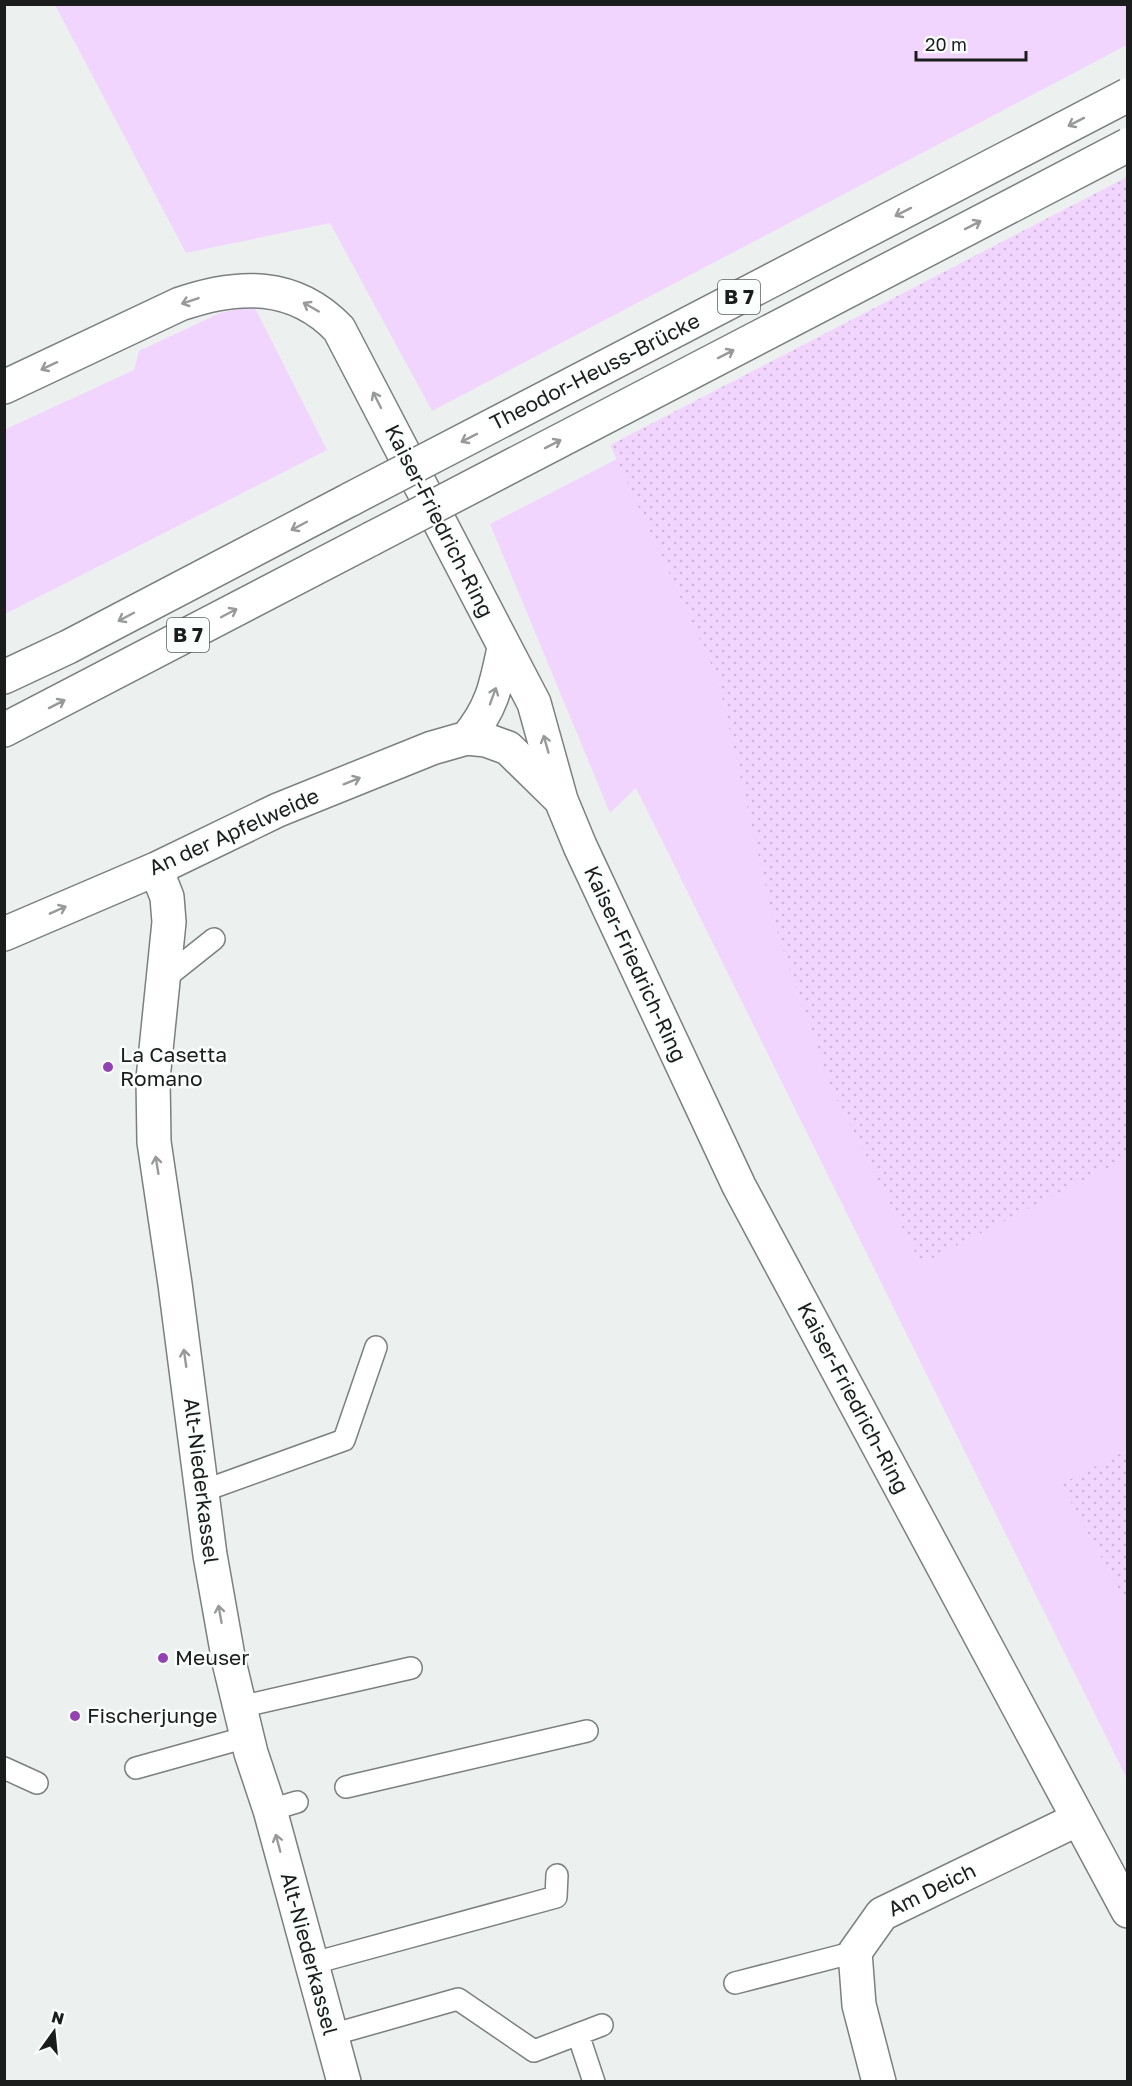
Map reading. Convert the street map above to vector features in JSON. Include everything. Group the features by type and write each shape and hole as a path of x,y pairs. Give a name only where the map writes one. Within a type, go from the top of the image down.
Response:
{"main road":[{"name":"Theodor-Heuss-Brücke","path":"4,677 69,647 1128,95"},
{"name":"Theodor-Heuss-Brücke","path":"4,730 1128,145"},
{"name":"Kaiser-Friedrich-Ring","path":"4,387 180,304 205,296 260,291 281,293 299,300 328,318 339,329 534,703 561,800 580,846 739,1186 1128,1911"},
{"path":"467,738 482,720 494,697 504,648"},
{"name":"An der Apfelweide","path":"4,934 156,869 278,810 432,748 467,738 486,740 508,748 561,800"},
{"name":"Alt-Niederkassel","path":"156,869 166,897 169,922 153,1079 154,1142 210,1554 229,1662 243,1722 283,1806 310,1964 344,2082"},
{"name":"Am Deich","path":"855,1952 882,1914 1078,1820"},
{"path":"855,1952 859,2005 879,2082"}],"lane":[{"path":"165,978 214,939"},
{"path":"203,1491 344,1440 376,1347"},
{"path":"136,1768 243,1722 411,1668"},
{"path":"346,1787 587,1731"},
{"path":"4,1768 37,1783"},
{"path":"310,1964 556,1897 557,1875"},
{"path":"735,1983 855,1952"},
{"path":"331,2035 458,1999 534,2050 602,2025"},
{"path":"578,2034 594,2082"}],"shaded area":[{"path":"1127,4 1127,45 432,411 330,223 186,253 55,5"},
{"path":"1127,177 1127,1158 921,1264 832,1090 774,923 718,679 610,445"},
{"path":"1127,198 1127,1779 636,788 610,813 490,524"},
{"path":"254,306 327,450 5,614 4,430 134,370 139,351 220,313"},
{"path":"1127,1450 1127,1604 1061,1484"}],"place":[{"name":"La Casetta Romano","path":"108,1067"},
{"name":"Meuser","path":"163,1658"},
{"name":"Fischerjunge","path":"75,1716"}]}
